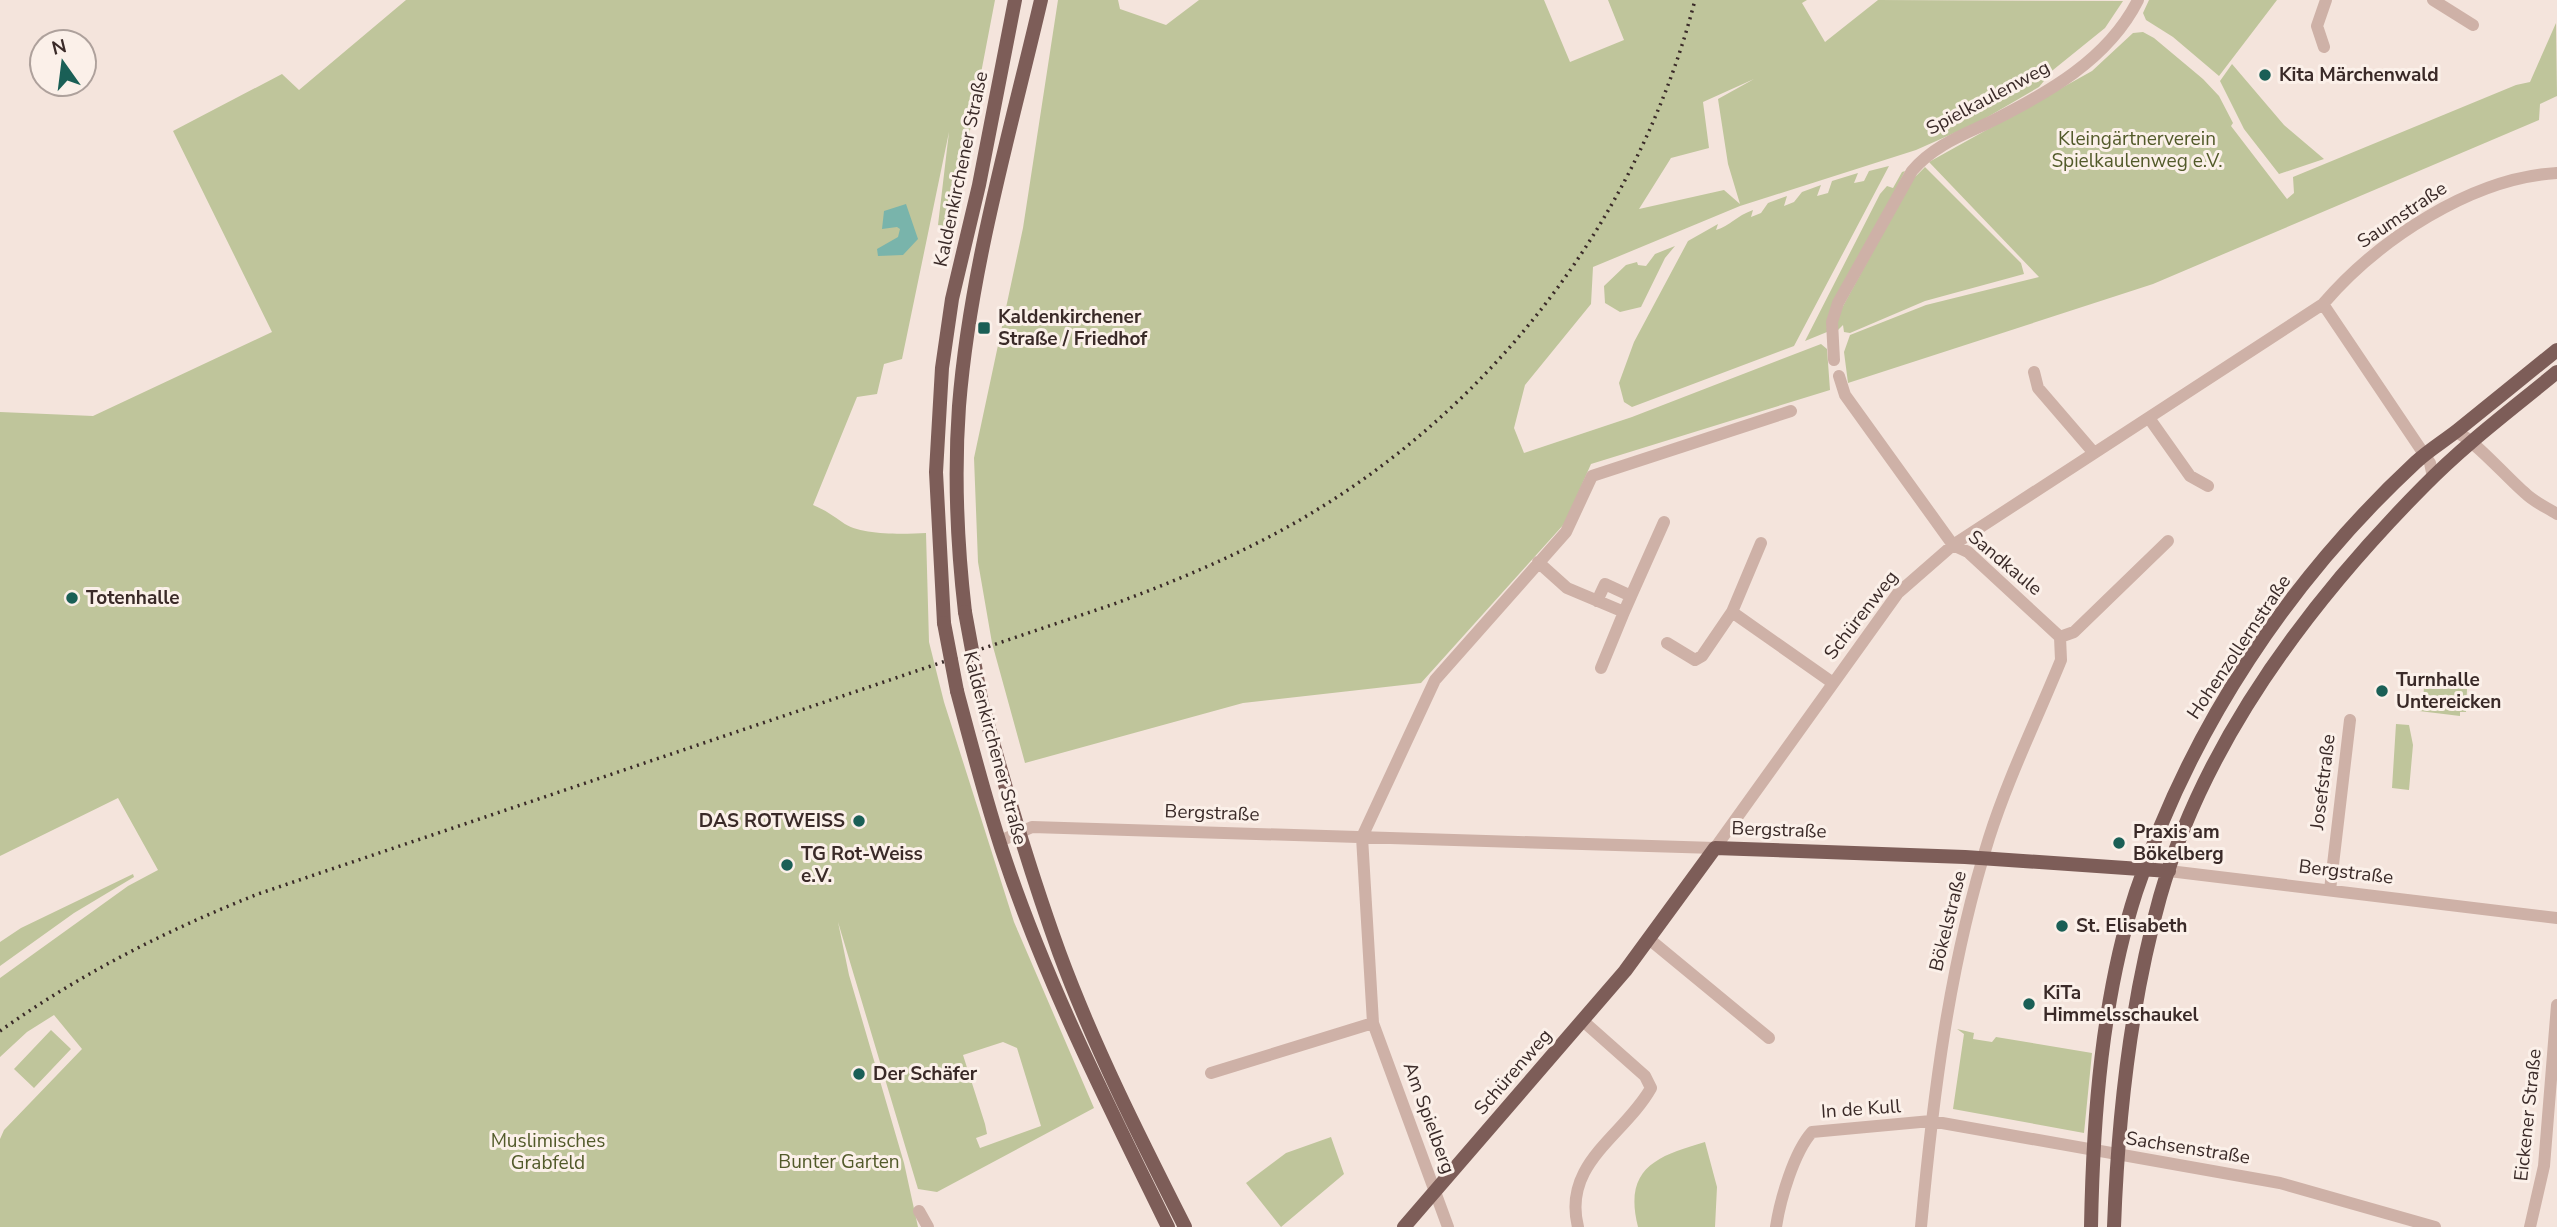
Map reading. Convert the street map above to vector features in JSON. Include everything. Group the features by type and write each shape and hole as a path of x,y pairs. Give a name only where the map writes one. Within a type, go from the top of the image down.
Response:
{"main road":[{"name":"Kaldenkirchener Straße","path":"1014,0 979,186 952,299 942,368 936,472 944,623 957,691 1000,841 1044,962 1098,1083 1168,1227"},
{"name":"Kaldenkirchener Straße","path":"1041,0 994,201 963,370 956,504 965,612 981,699 1019,832 1060,954 1119,1091 1185,1227"},
{"name":"Hohenzollernstraße","path":"2091,1227 2107,1021 2122,948 2145,869 2174,793 2203,735 2249,658 2329,553 2424,454 2557,350"},
{"name":"Hohenzollernstraße","path":"2114,1227 2117,1156 2130,1039 2147,949 2169,871 2192,810 2272,665 2352,565 2433,477 2557,372"},
{"name":"Bergstraße","path":"1715,848 1984,859 2169,871"},
{"name":"Schürenweg","path":"1404,1227 1583,1021 1649,939 1715,848"}],"street":[{"name":"Spielkaulenweg","path":"1834,360 1832,322 1838,303 1912,171 1927,153 1999,117 2078,71 2110,43 2138,0"},
{"path":"2324,47 2317,26 2326,0"},
{"path":"2433,0 2473,25"},
{"name":"Saumstraße","path":"1953,545 2323,304 2342,282 2432,214 2464,196 2522,177 2557,173"},
{"path":"2323,304 2424,454 2432,468 2433,477"},
{"path":"2034,372 2038,388 2094,453"},
{"name":"Sandkaule","path":"1839,376 1845,395 1953,545 1968,552 2060,637"},
{"path":"1362,837 1434,680 1566,532 1592,476 1791,411"},
{"path":"2150,418 2190,476 2208,486"},
{"path":"2455,432 2466,436 2527,496 2557,514"},
{"path":"1601,668 1664,522"},
{"path":"2060,637 2074,632 2168,541"},
{"path":"1667,643 1695,660 1702,656 1732,612 1761,543"},
{"name":"Schürenweg","path":"1715,848 1898,593 1953,545"},
{"path":"1538,562 1567,588 1624,612"},
{"path":"1597,601 1605,584 1631,596"},
{"name":"Schürenweg","path":"1732,612 1833,683"},
{"name":"Bökelstraße","path":"1921,1227 1931,1121 1950,994 1989,837 2061,660 2060,637"},
{"name":"Josefstraße","path":"2330,890 2350,720"},
{"name":"Bergstraße","path":"1000,841 1032,827 1715,848"},
{"name":"Am Spielberg","path":"1362,837 1373,1023 1448,1227"},
{"name":"Bergstraße","path":"2169,871 2557,918"},
{"path":"1649,939 1769,1038"},
{"name":"Eickener Straße","path":"2534,1226 2553,1143 2557,1005"},
{"path":"1578,1227 1574,1212 1576,1186 1594,1156 1651,1088 1645,1076 1583,1021"},
{"path":"1211,1073 1373,1023"},
{"name":"Sachsenstraße","path":"1931,1121 2280,1183 2435,1227"},
{"name":"In de Kull","path":"1776,1227 1802,1146 1812,1132 1931,1121"},
{"path":"919,1211 928,1227"}],"green space":[{"path":"406,0 995,0 968,141 944,226 938,225 949,132 902,359 884,364 877,394 857,397 813,505 860,530 926,533 929,642 944,702 1014,922 1094,1108 937,1192 918,1189 838,922 849,975 904,1163 918,1227 0,1227 0,1139 4,1130 82,1049 54,1015 27,1032 0,1057 0,978 128,886 158,870 118,798 0,856 0,412 93,416 272,332 173,131 282,74 299,90","holes":["1003,1042 1017,1048 1041,1126 980,1148 976,1138 987,1134 963,1055"]},
{"path":"1058,0 1118,0 1120,9 1166,25 1199,0 1544,0 1570,62 1624,40 1608,0 1807,0 1802,3 1825,42 1878,0 2123,1 2105,28 2053,70 2039,87 1979,122 1916,150 1740,206 1593,267 1591,304 1525,385 1514,428 1524,453 1632,417 1821,344 1827,349 1830,390 1591,464 1565,523 1421,683 1243,703 1025,763 992,643 978,562 974,458 1023,228","holes":["1754,79 1718,99 1728,164 1740,204 1724,190 1639,209 1671,158 1709,148 1703,102"]},
{"name":"Kleingärtnerverein Spielkaulenweg e.V.","path":"2149,0 2277,0 2219,76 2173,37 2146,20 2143,13"},
{"path":"2556,23 2557,96 2540,104 2539,120 2153,284 1848,383 1844,352 1850,335 1926,305 2039,277 1929,162 2092,71 2133,33 2143,32 2154,38 2219,96 2233,123 2231,126 2287,199 2294,193 2293,177 2516,85 2530,82"},
{"path":"2232,64 2284,125 2324,159 2279,174 2244,129 2220,81"},
{"path":"1889,166 1794,346 1632,407 1624,402 1619,383 1634,342 1688,241 1718,224 1716,230 1721,228 1753,210 1751,217 1761,213 1768,203 1787,196 1784,206 1794,202 1802,192 1821,185 1817,196 1828,193 1832,181 1858,173 1854,183 1864,181 1869,171"},
{"path":"1925,167 2021,263 2024,274 1925,301 1850,333 1844,332 1843,325 1835,333 1837,317 1912,180"},
{"path":"1905,171 1827,332 1805,341 1880,194 1887,186 1893,188"},
{"path":"1675,246 1665,258 1641,307 1620,312 1605,303 1604,286 1626,265 1637,262 1638,265 1646,266 1655,254"},
{"path":"2424,685 2467,689 2466,712 2460,712 2460,716 2419,711 2423,708"},
{"path":"2396,724 2409,725 2413,745 2409,790 2392,788"},
{"path":"133,874 134,877 74,913 0,966 0,942 21,928"},
{"path":"1957,1029 1974,1033 1973,1039 1992,1042 1996,1037 2092,1053 2084,1133 1953,1109 1964,1034"},
{"path":"51,1030 71,1049 34,1088 14,1069"},
{"path":"1331,1137 1344,1174 1281,1227 1246,1183 1286,1153"},
{"path":"1705,1142 1717,1187 1715,1227 1638,1227 1635,1191 1640,1178 1659,1159"}],"water":[{"path":"906,204 918,239 903,255 878,256 877,249 898,237 900,229 882,229 884,211"}],"railway":[{"path":"0,1031 61,991 125,955 258,894 1114,604 1216,562 1315,511 1383,465 1445,413 1503,355 1554,292 1600,224 1639,153 1671,78 1695,0"}],"place":[{"name":"Kita Märchenwald","path":"2265,75"},
{"name":"Kaldenkirchener Straße / Friedhof","path":"984,328"},
{"name":"Totenhalle","path":"72,598"},
{"name":"Turnhalle Untereicken","path":"2382,691"},
{"name":"DAS ROTWEISS","path":"859,821"},
{"name":"Praxis am Bökelberg","path":"2119,843"},
{"name":"TG Rot-Weiss e.V.","path":"787,865"},
{"name":"St. Elisabeth","path":"2062,926"},
{"name":"KiTa Himmelsschaukel","path":"2029,1004"},
{"name":"Der Schäfer","path":"859,1074"}],"park label":[{"name":"Muslimisches Grabfeld","path":"548,1152"},
{"name":"Bunter Garten","path":"839,1162"}]}
